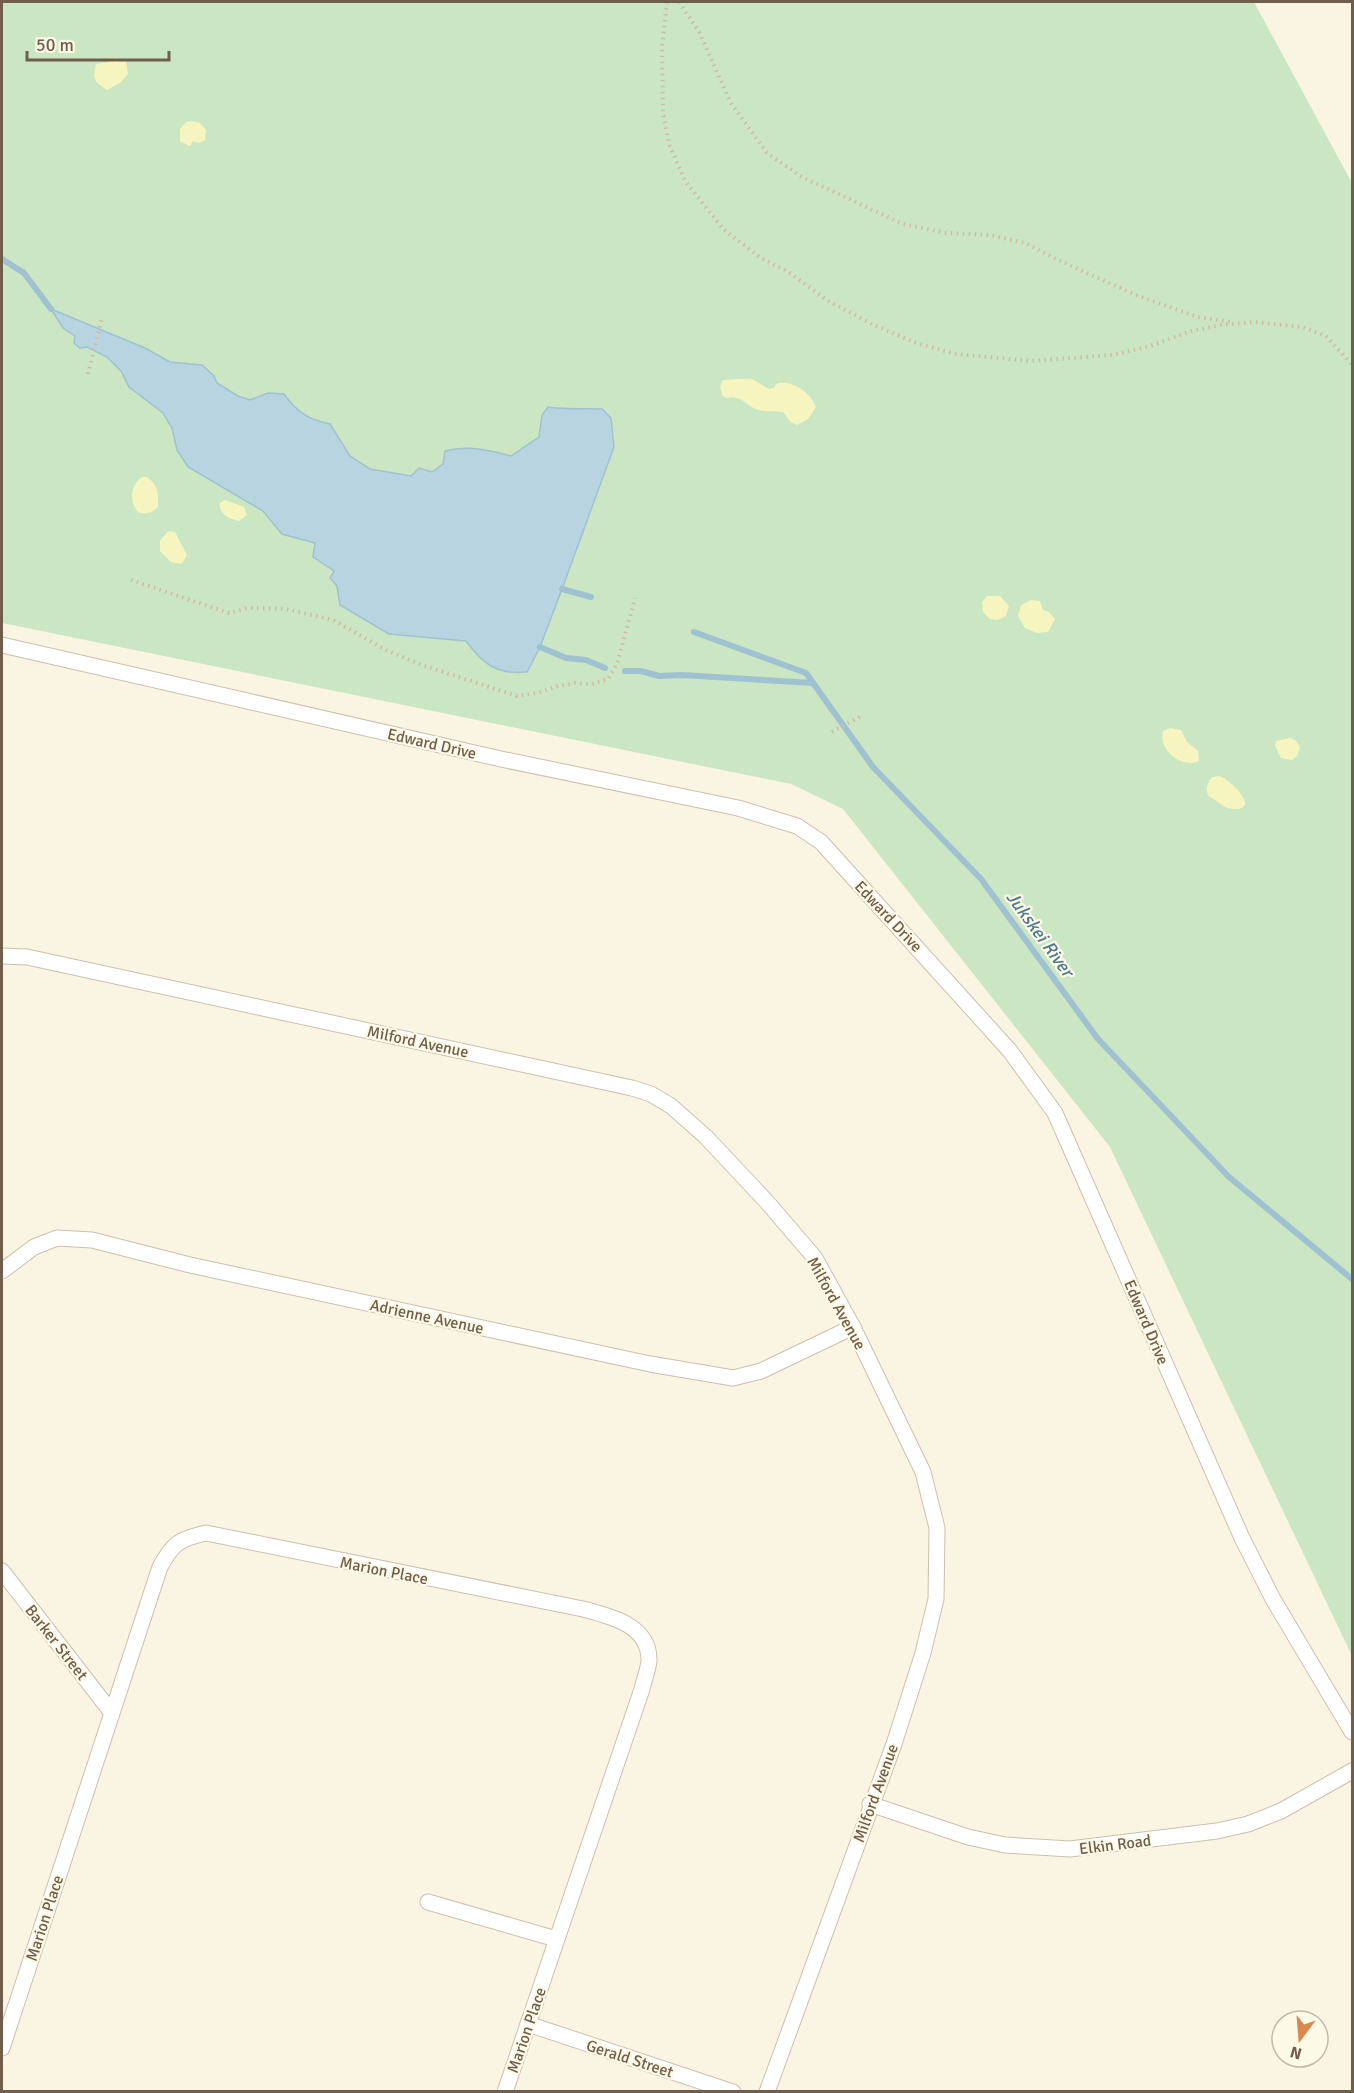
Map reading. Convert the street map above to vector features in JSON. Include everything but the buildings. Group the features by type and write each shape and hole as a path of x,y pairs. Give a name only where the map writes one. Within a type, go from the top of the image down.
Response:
{"street":[{"name":"Edward Drive","path":"2,645 489,756 738,808 781,819 809,832 821,842 1010,1051 1056,1113 1242,1538 1273,1599 1353,1732"},
{"name":"Milford Avenue","path":"2,956 27,957 651,1094 671,1106 706,1137 767,1202 815,1258 853,1327 923,1472 937,1528 936,1599 894,1743 767,2091"},
{"name":"Adrienne Avenue","path":"2,1271 34,1247 57,1238 92,1240 201,1268 650,1364 733,1378 761,1371 853,1327"},
{"name":"Marion Place","path":"2,2048 160,1567 171,1547 185,1538 206,1533 583,1609 618,1618 636,1629 645,1643 649,1663 642,1689 505,2091"},
{"name":"Barker Street","path":"2,1571 112,1713"},
{"name":"Elkin Road","path":"870,1804 968,1837 1005,1845 1070,1849 1217,1831 1248,1824 1281,1811 1353,1771"},
{"path":"428,1902 556,1938"},
{"name":"Gerald Street","path":"528,2024 733,2091"}],"path":[{"path":"667,2 662,47 663,112 669,144 685,181 724,230 761,258 787,271 830,302 874,326 916,343 956,354 1031,361 1112,355 1147,347 1192,331 1255,322 1302,327 1326,336 1353,365"},
{"path":"679,2 699,32 731,103 766,153 802,177 903,224 946,233 990,234 1025,243 1136,295 1198,317 1238,323"},
{"path":"87,374 102,318"},
{"path":"131,580 229,613 248,608 286,609 333,620 386,650 422,665 518,696 558,686 574,683 592,684 608,679 617,664 635,598"},
{"path":"832,732 863,715"}],"green space":[{"path":"2,2 1254,2 1352,183 1352,1656 1110,1147 843,809 791,784 2,623"}],"sand":[{"path":"115,58 126,61 128,74 121,82 107,90 96,82 94,75 96,64 109,62"},
{"path":"186,122 200,123 206,130 205,140 199,143 193,141 190,146 180,141 180,129"},
{"path":"752,379 769,389 782,383 794,385 810,397 816,407 808,419 797,425 791,422 783,412 758,410 736,397 726,398 722,395 720,386 723,380"},
{"path":"142,477 151,480 158,494 158,507 146,513 138,512 132,499 135,484"},
{"path":"225,500 244,507 247,515 239,521 225,515 220,503"},
{"path":"168,531 175,532 187,555 182,564 171,562 160,551 160,541"},
{"path":"987,596 1000,596 1009,606 1006,616 998,620 990,619 983,612 982,602"},
{"path":"1031,600 1040,601 1043,610 1049,612 1055,619 1048,632 1037,633 1025,628 1018,616 1021,605"},
{"path":"1170,728 1181,730 1187,742 1198,751 1199,761 1192,763 1178,760 1167,751 1162,738 1163,731"},
{"path":"1290,738 1300,747 1297,756 1292,760 1281,758 1275,746 1276,741"},
{"path":"1220,776 1237,789 1245,800 1245,805 1233,809 1208,796 1207,788 1212,777"}],"water":[{"path":"51,309 145,348 170,362 202,365 214,376 217,383 238,396 250,400 268,393 284,394 303,414 330,424 350,456 370,469 411,476 419,468 432,472 443,464 445,451 462,448 486,450 511,456 539,437 542,415 548,407 602,409 611,418 614,447 540,647 527,672 499,670 478,656 466,641 389,634 340,605 337,586 330,578 334,571 313,557 315,543 282,534 263,511 188,467 177,450 172,428 163,413 129,387 121,371 107,357 87,347 80,348 74,343 75,336 63,328"}],"waterway":[{"path":"2,259 24,273 51,309"},
{"path":"562,589 591,597"},
{"name":"Jukskei River","path":"694,632 806,673 873,767 981,879 1098,1039 1229,1177 1352,1279"},
{"path":"540,647 566,658 586,660 605,668"},
{"path":"625,671 641,671 659,676 682,675 813,683"}]}
